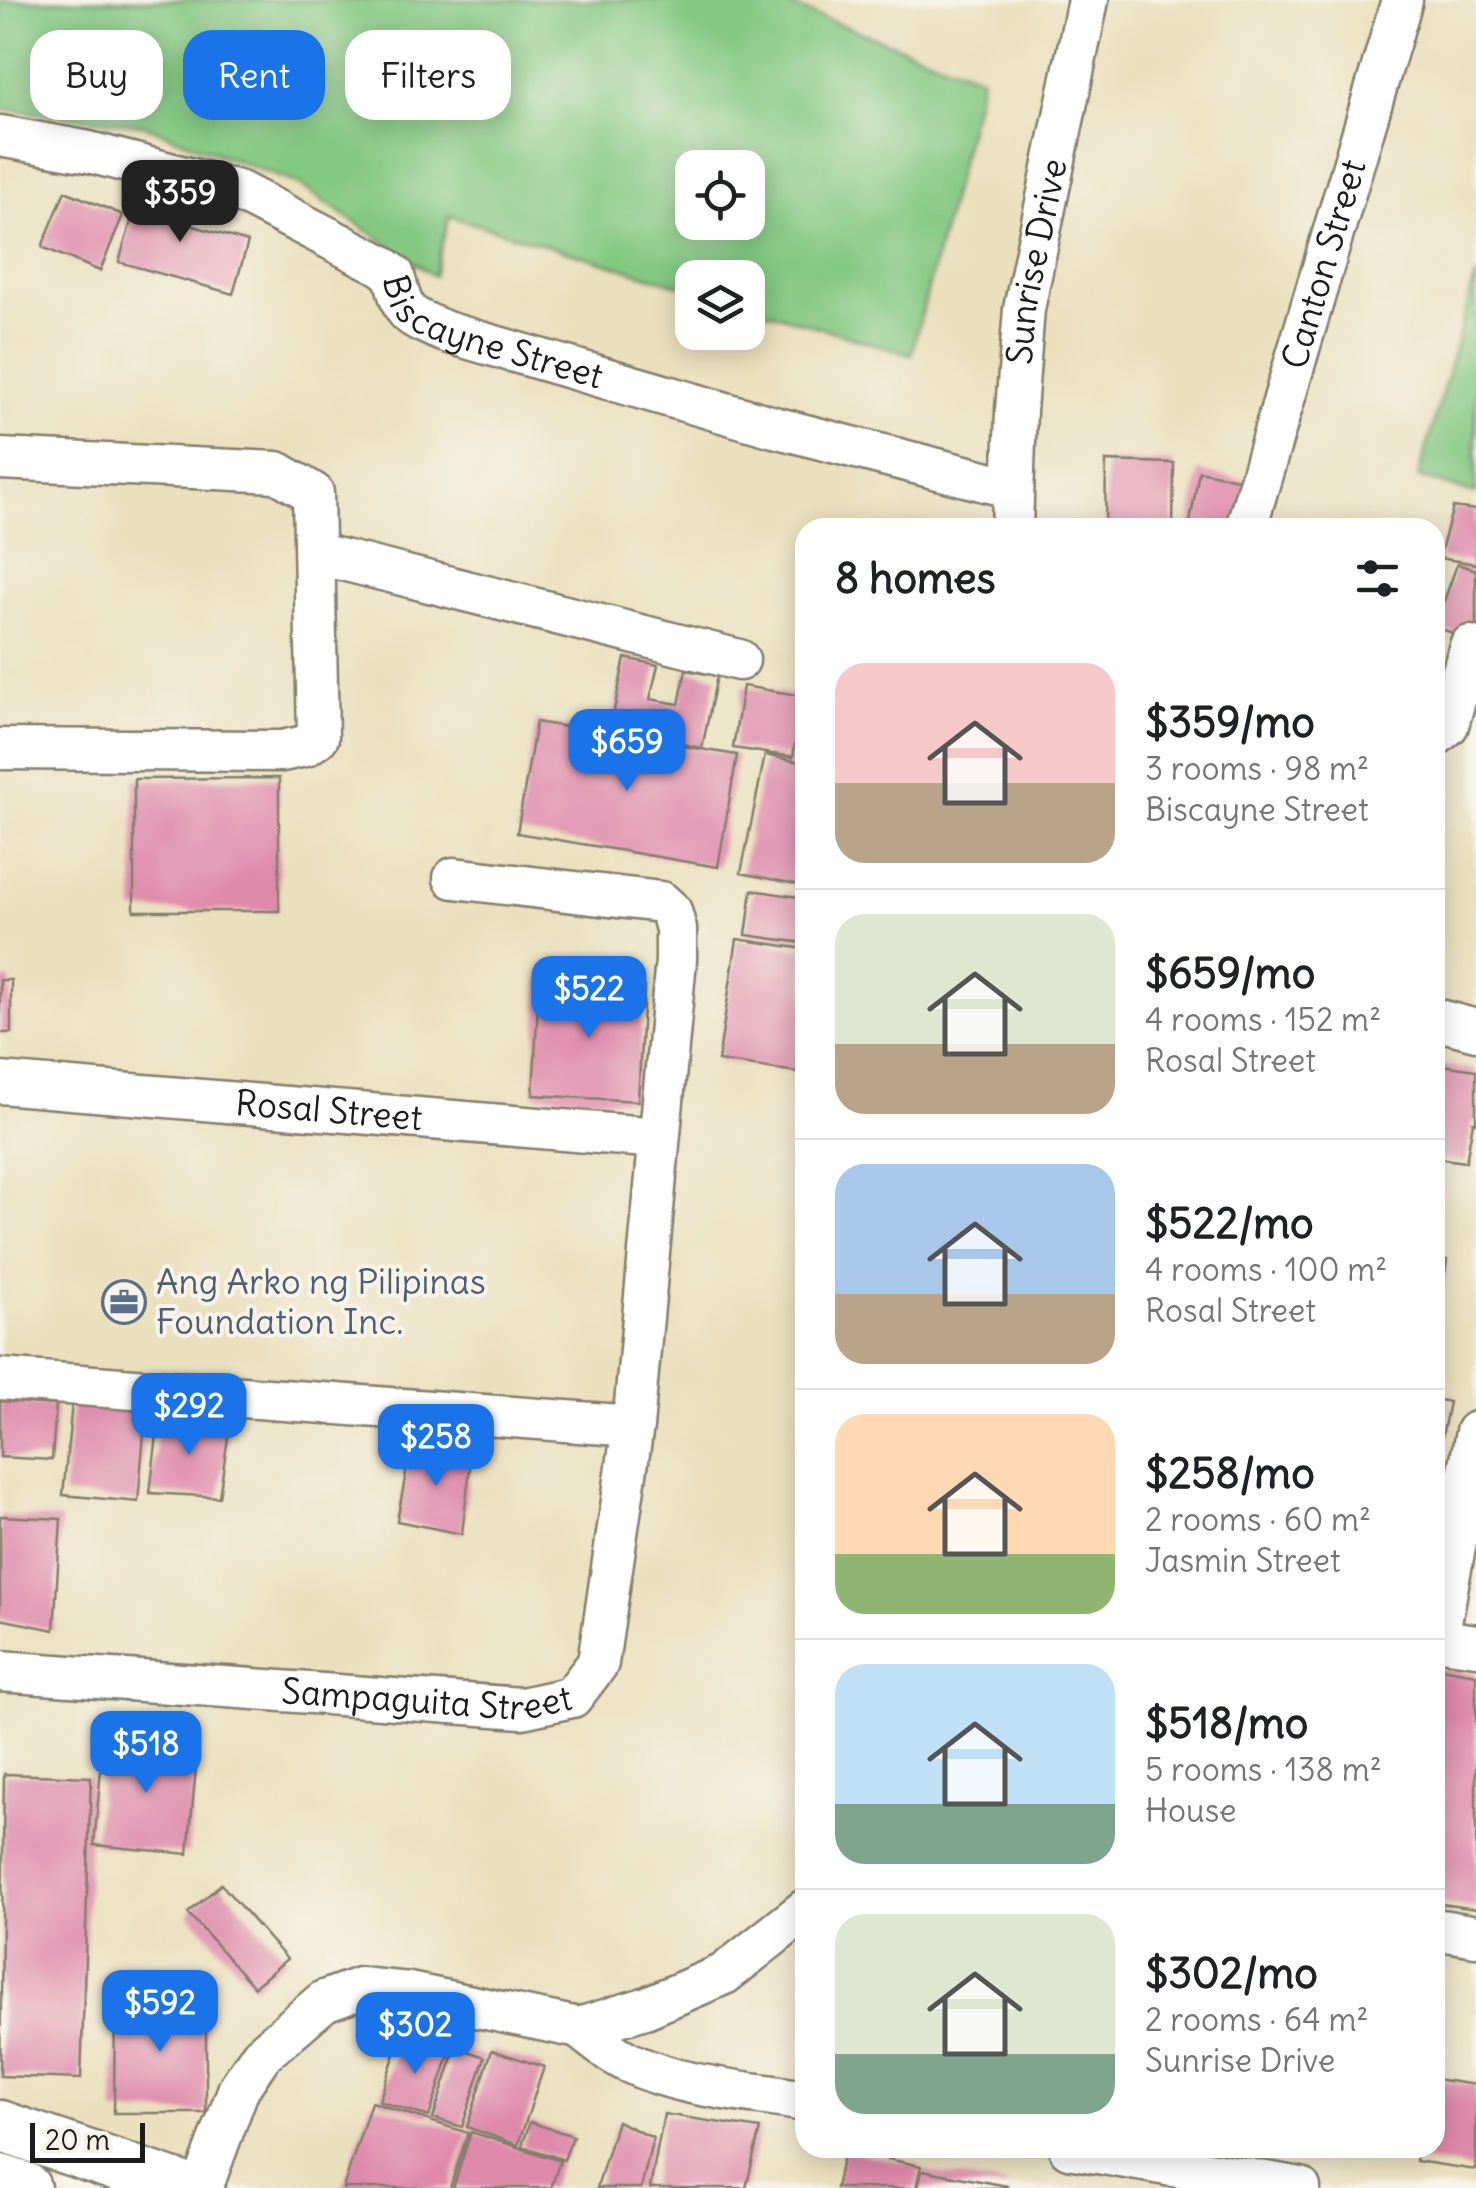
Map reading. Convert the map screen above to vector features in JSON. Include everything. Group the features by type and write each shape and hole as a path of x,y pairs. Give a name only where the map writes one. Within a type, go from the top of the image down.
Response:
{"main road":[{"path":"0,2126 182,2188"},
{"path":"0,2180 25,2188"}],"street":[{"name":"Sunrise Drive","path":"1012,508 1024,309 1088,0"},
{"name":"Canton Street","path":"1249,518 1402,0"},
{"name":"Biscayne Street","path":"0,136 89,152 238,191 381,265 394,275 408,315 446,332 774,427 1012,508"},
{"path":"0,458 277,472 314,494 318,737 305,746 282,751 0,749"},
{"path":"315,554 739,660"},
{"path":"1445,721 1470,646"},
{"path":"0,1379 633,1426 673,1001 676,929 671,911 661,902 454,878"},
{"path":"1445,1021 1476,1030"},
{"name":"Rosal Street","path":"0,1083 658,1138"},
{"name":"Sampaguita Street","path":"0,1671 522,1708 572,1697 598,1664 633,1426"},
{"path":"1450,1641 1476,1432"},
{"path":"578,2028 645,2008 724,1974 795,1918"},
{"path":"1445,1931 1476,1936"},
{"path":"202,2188 240,2088 260,2055 324,2002 360,1988 409,1992 578,2028 605,2050 633,2065 681,2080 795,2099"},
{"path":"1128,2158 1300,2188"}],"green space":[{"path":"0,0 775,0 982,77 911,355 765,311 765,260 675,260 675,284 449,216 434,276 300,185 143,125 98,120 163,120 163,30 30,30 30,112 0,109"},
{"path":"1476,275 1476,494 1418,477"}],"building":[{"path":"144,178 172,186 163,217 248,242 233,294 119,262"},
{"path":"65,191 123,215 100,271 42,247"},
{"path":"1106,461 1174,463 1173,518 1105,518"},
{"path":"1199,471 1257,483 1248,518 1191,518"},
{"path":"1453,507 1476,510 1476,564 1445,559 1445,536"},
{"path":"1457,564 1476,570 1476,641 1445,630 1445,598"},
{"path":"625,658 658,665 650,699 679,704 686,670 717,676 702,748 610,729"},
{"path":"743,686 795,695 793,757 733,748"},
{"path":"536,722 737,755 718,867 517,833"},
{"path":"765,755 795,761 795,884 741,873"},
{"path":"279,778 279,911 134,911 134,779"},
{"path":"752,890 795,896 795,942 746,935"},
{"path":"737,939 795,948 795,1072 718,1061"},
{"path":"0,980 11,980 11,1033 0,1033"},
{"path":"539,982 644,987 638,1101 533,1095"},
{"path":"1445,1065 1476,1070 1476,1123 1473,1122 1466,1162 1445,1159"},
{"path":"0,1401 56,1405 52,1460 0,1457"},
{"path":"72,1403 146,1410 138,1502 63,1495"},
{"path":"159,1418 230,1424 219,1497 150,1493"},
{"path":"411,1447 472,1451 462,1534 397,1521"},
{"path":"0,1516 61,1519 54,1630 0,1619"},
{"path":"1445,1669 1476,1674 1476,1909 1445,1904"},
{"path":"104,1737 198,1746 188,1854 94,1845"},
{"path":"4,1774 91,1777 81,2079 0,2076"},
{"path":"221,1884 287,1959 254,1987 188,1913"},
{"path":"115,1997 206,1998 206,2113 114,2113"},
{"path":"401,2036 450,2052 429,2117 379,2101"},
{"path":"456,2047 485,2057 462,2127 433,2118"},
{"path":"492,2050 544,2067 518,2145 467,2127"},
{"path":"1445,2080 1476,2085 1476,2170 1416,2161 1445,2158"},
{"path":"371,2102 468,2133 450,2188 343,2188"},
{"path":"664,2114 760,2129 746,2188 650,2188"},
{"path":"617,2121 653,2138 641,2188 597,2188"},
{"path":"530,2122 573,2136 564,2160 522,2146"},
{"path":"471,2132 560,2161 551,2188 453,2188"},
{"path":"842,2158 882,2158 921,2166 916,2188 836,2188"},
{"path":"922,2170 1007,2186 918,2188"}],"place":[{"name":"Ang Arko ng Pilipinas Foundation Inc.","path":"124,1302"}]}
